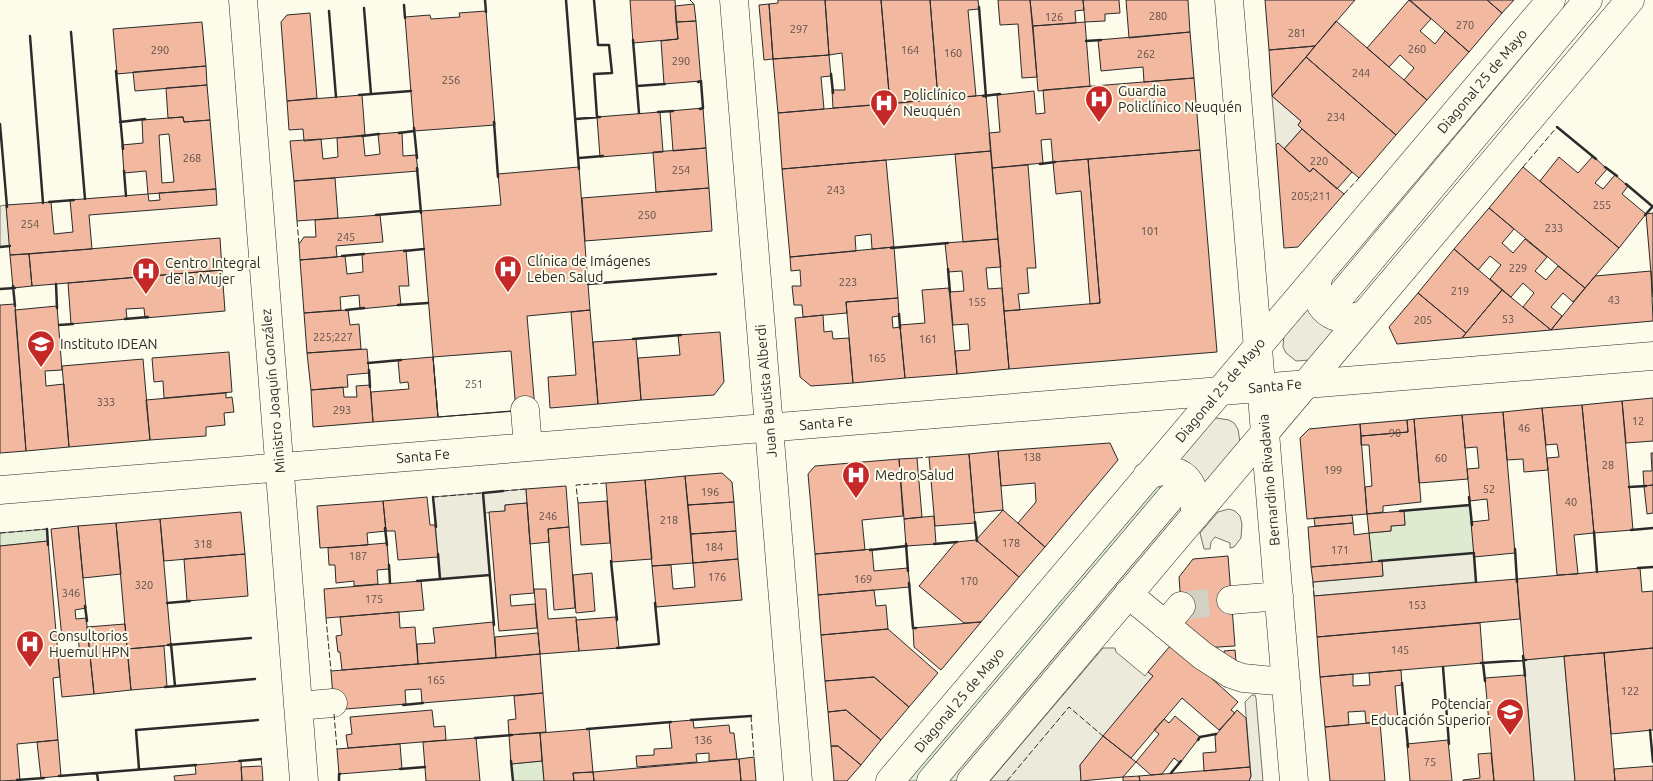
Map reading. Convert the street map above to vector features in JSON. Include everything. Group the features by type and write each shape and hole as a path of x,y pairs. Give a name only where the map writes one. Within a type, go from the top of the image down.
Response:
{"street":[{"name":"Ministro Joaquín González","path":"243,0 304,781"},
{"name":"Juan Bautista Alberdi","path":"734,0 798,781"},
{"name":"Bernardino Rivadavia","path":"1229,0 1294,781"},
{"name":"Diagonal 25 de Mayo","path":"890,781 1551,0"},
{"path":"1342,294 1588,0"},
{"path":"971,781 1630,0"},
{"path":"1319,275 1317,299 1329,313 1338,318 1347,319 1357,318 1365,314"},
{"name":"Santa Fe","path":"0,490 1653,356"},
{"path":"525,410 528,447"},
{"path":"1147,476 1172,470 1188,480 1194,489 1196,498 1194,517"},
{"path":"931,781 1171,497"},
{"path":"1128,594 1173,615 1203,656 1234,675 1243,678 1286,682"},
{"path":"1231,600 1279,596"},
{"path":"298,706 333,703"}],"green space":[{"path":"1156,484 1186,510 957,781 905,781"},
{"path":"1470,505 1474,553 1372,562 1369,533 1391,531 1391,526 1405,525 1404,511"},
{"path":"47,529 48,541 0,546 0,533"},
{"path":"542,761 544,781 513,781 511,764"}],"shaded area":[{"path":"1272,96 1301,121 1298,125 1302,129 1284,149 1276,145"},
{"path":"6,205 10,246 0,247 0,206"},
{"path":"1327,282 1357,307 1310,360 1296,361 1286,353 1283,347 1284,334"},
{"path":"1216,418 1229,420 1234,423 1238,429 1240,442 1186,510 1156,484 1210,421"},
{"path":"526,489 527,503 505,505 505,511 485,513 490,575 440,579 433,497"},
{"path":"1229,509 1235,511 1240,516 1242,524 1241,538 1234,547 1230,548 1230,543 1215,537 1211,542 1210,549 1204,549 1200,533 1218,512"},
{"path":"1474,553 1476,582 1314,596 1313,582 1383,576 1382,561"},
{"path":"1103,648 1115,648 1116,652 1145,676 1148,672 1153,676 1080,765 1081,781 990,781"},
{"path":"1564,656 1575,781 1534,781 1524,660"},
{"path":"1252,695 1255,695 1256,698 1263,781 1249,781 1251,776 1245,702"}],"building":[{"path":"630,0 675,0 678,39 633,43"},
{"path":"778,0 825,0 829,55 773,59 769,4 778,3"},
{"path":"825,0 881,0 890,104 833,108 832,90 845,90 842,53 829,55"},
{"path":"881,0 930,0 938,99 890,104"},
{"path":"930,0 978,0 979,9 968,10 976,96 938,99"},
{"path":"998,0 1030,0 1037,77 1022,78 1018,24 1000,25"},
{"path":"1030,0 1083,0 1084,10 1075,11 1076,23 1033,26"},
{"path":"1083,0 1119,0 1120,13 1105,14 1105,21 1085,22"},
{"path":"1126,0 1188,0 1190,32 1129,38"},
{"path":"1265,0 1355,0 1315,46 1269,50"},
{"path":"1409,0 1431,19 1420,31 1435,44 1445,31 1469,52 1427,100 1404,80 1414,68 1400,55 1389,67 1367,48"},
{"path":"1410,0 1487,0 1502,13 1469,52"},
{"path":"1487,0 1514,0 1502,13"},
{"path":"694,4 696,21 676,22 675,6"},
{"path":"769,4 773,59 764,60 759,5"},
{"path":"486,11 495,125 414,131 405,17 430,15 431,19 460,17 459,13"},
{"path":"310,13 317,98 287,101 281,22 287,15"},
{"path":"696,21 701,81 664,84 661,41 678,39 676,22"},
{"path":"1336,21 1427,100 1396,135 1306,57"},
{"path":"202,22 206,66 117,74 113,29"},
{"path":"1085,22 1090,86 1038,91 1033,26"},
{"path":"1190,32 1194,78 1144,82 1143,67 1101,71 1098,40"},
{"path":"1315,46 1306,57 1272,96 1269,50"},
{"path":"829,55 831,76 821,77 824,109 778,113 773,59"},
{"path":"1306,57 1396,135 1359,178 1302,129 1298,125 1301,121 1272,96"},
{"path":"206,66 207,85 135,91 133,72"},
{"name":"Guardia Policlínico Neuquén","path":"1194,78 1200,150 1053,162 1051,139 1041,140 1043,163 992,168 989,133 1000,132 997,95 1034,91 1036,114 1045,113 1043,90"},
{"path":"207,85 210,120 184,122 183,117 168,118 166,88"},
{"path":"362,95 365,135 304,141 303,129 289,130 287,101"},
{"name":"Policlínico Neuquén","path":"986,95 991,151 782,169 778,113"},
{"path":"703,108 706,148 673,151 670,111"},
{"path":"660,112 663,152 600,157 597,117"},
{"path":"183,117 184,122 210,120 216,189 148,194 146,171 124,173 122,145 143,143 142,120","holes":["169,134 174,182 162,183 159,135"]},
{"path":"1302,129 1352,172 1337,189 1313,168 1310,172 1284,149"},
{"path":"402,132 403,156 416,155 418,171 294,181 290,141 321,139 323,159 338,157 337,138 363,136 365,156 380,154 378,134"},
{"path":"1278,143 1310,172 1313,168 1344,194 1298,247 1284,248 1276,145"},
{"path":"706,148 709,188 656,192 653,152"},
{"path":"1200,150 1217,352 1009,369 1004,311 1100,303 1088,159"},
{"path":"991,151 998,239 963,242 955,154"},
{"path":"1593,156 1607,169 1595,183 1603,189 1615,175 1628,186 1622,194 1646,214 1619,248 1540,181 1559,157 1578,173"},
{"path":"1088,159 1100,303 1090,304 1081,191 1056,194 1053,162"},
{"path":"886,160 894,247 872,249 871,234 855,236 856,251 790,257 782,169"},
{"path":"1028,165 1036,268 1027,268 1029,293 1018,294 1020,310 1004,311 992,168"},
{"name":"Clínica de Imágenes Leben Salud","path":"579,167 590,310 527,316 535,409 438,417 421,211 501,205 498,174"},
{"path":"1523,167 1619,248 1585,288 1489,208"},
{"path":"335,178 338,218 297,221 294,181"},
{"path":"709,188 712,231 585,241 582,198"},
{"path":"216,189 217,205 89,215 92,249 10,255 6,205 51,202 54,234 73,232 70,200 148,194 149,201 160,200 159,193"},
{"path":"1489,208 1514,229 1502,243 1513,253 1525,239 1547,257 1535,271 1546,280 1558,266 1585,288 1573,302 1563,293 1551,307 1562,316 1551,330 1523,307 1534,293 1523,283 1511,297 1490,279 1501,265 1490,256 1478,270 1454,249"},
{"path":"1653,213 1653,297 1646,214"},
{"path":"380,215 383,242 336,246 337,257 300,260 299,244 304,237 316,237 315,220"},
{"path":"220,238 222,270 32,286 29,254"},
{"path":"998,239 1001,267 986,268 988,289 1002,288 1009,369 957,374 955,351 970,350 968,324 953,325 950,292 964,291 962,271 948,272 945,243"},
{"path":"894,247 898,298 846,302 847,313 803,317 802,305 794,305 792,286 801,286 800,270 791,271 790,257"},
{"path":"1454,249 1502,290 1466,333 1418,293"},
{"path":"406,250 409,286 399,286 401,305 360,309 359,295 340,297 341,310 304,313 300,260 345,256 347,274 363,272 362,254"},
{"path":"29,254 32,286 13,288 10,255"},
{"name":"Centro Integral de la Mujer","path":"222,270 225,311 145,318 144,308 126,309 127,319 71,324 68,283"},
{"path":"1651,271 1653,321 1551,330 1595,276"},
{"path":"949,288 957,374 905,378 900,325 925,323 922,290"},
{"path":"1502,290 1551,330 1462,338"},
{"path":"1418,293 1466,333 1462,338 1397,344 1389,327"},
{"path":"898,298 899,316 892,317 893,328 900,327 905,378 853,383 846,302"},
{"path":"15,304 26,451 0,453 0,305"},
{"name":"Instituto IDEAN","path":"57,306 62,370 45,371 46,386 64,384 69,447 26,451 15,310"},
{"path":"348,310 350,325 359,324 361,349 307,353 304,313"},
{"path":"590,310 598,404 550,408 548,377 576,375 571,312"},
{"path":"823,315 824,332 832,331 833,339 849,338 853,383 811,386 800,377 795,318"},
{"path":"720,332 724,382 714,395 641,400 638,358 680,355 678,335"},
{"path":"636,339 641,400 598,404 593,342"},
{"path":"367,349 369,373 347,375 348,387 311,390 307,353"},
{"path":"511,351 516,411 438,417 433,357"},
{"path":"229,352 232,392 164,398 163,381 154,382 152,358"},
{"path":"433,357 438,417 373,422 371,392 409,389 408,382 400,383 398,360"},
{"path":"143,359 150,440 69,447 62,366"},
{"path":"370,385 373,422 313,427 311,390 343,387 344,397 357,397 356,386"},
{"path":"226,393 226,398 232,397 234,412 224,413 225,425 206,427 206,436 150,440 146,400"},
{"path":"1653,398 1653,441 1626,443 1622,401"},
{"path":"1622,401 1633,530 1594,533 1582,405"},
{"path":"1582,405 1594,533 1574,535 1578,574 1557,575 1547,458 1559,457 1557,444 1546,445 1542,408"},
{"path":"1542,408 1548,470 1524,472 1523,459 1507,460 1503,412"},
{"path":"1503,412 1515,553 1474,557 1471,522 1489,520 1487,499 1470,501 1467,469 1479,468 1477,447 1465,448 1462,415"},
{"path":"1462,415 1468,479 1419,483 1414,419"},
{"path":"1414,419 1421,502 1383,506 1383,512 1367,514 1365,487 1372,486 1369,445 1361,445 1361,436 1408,432 1407,420"},
{"path":"1407,420 1408,432 1361,436 1360,424"},
{"path":"1360,424 1367,514 1307,519 1300,438 1309,429"},
{"path":"1110,443 1118,460 1045,547 1018,523 1036,502 1035,483 1001,486 998,451"},
{"path":"998,451 1003,510 974,513 969,454"},
{"path":"1651,453 1653,453 1653,485 1644,486 1643,471 1652,471"},
{"path":"969,454 975,523 935,526 929,457"},
{"path":"917,458 922,517 904,519 899,459"},
{"name":"Medro Salud","path":"899,459 903,516 862,520 865,550 815,554 808,474 815,466"},
{"path":"722,473 732,482 734,502 688,505 685,476"},
{"path":"685,476 693,563 652,566 645,480"},
{"path":"645,480 652,559 612,562 606,483"},
{"path":"1653,485 1653,513 1647,514 1644,486"},
{"path":"566,486 569,527 548,529 549,542 530,544 526,489"},
{"path":"427,497 430,525 435,525 438,557 398,560 395,531 386,531 383,501"},
{"path":"383,501 386,531 367,533 368,545 320,548 317,506"},
{"path":"607,501 610,543 581,545 578,503"},
{"path":"734,502 736,531 691,534 688,505"},
{"path":"527,503 534,593 510,595 511,606 535,604 537,628 499,631 489,512 505,511 505,505"},
{"path":"1003,510 1045,547 1019,577 976,540"},
{"path":"1404,511 1405,525 1391,526 1391,531 1369,533 1367,514"},
{"path":"241,512 245,554 164,561 160,519"},
{"path":"1352,515 1353,523 1315,526 1314,518"},
{"path":"934,516 936,544 906,546 904,519"},
{"path":"160,519 171,645 127,649 116,523"},
{"path":"116,523 121,574 83,578 78,526"},
{"path":"1353,523 1354,535 1369,533 1372,562 1311,567 1308,527"},
{"path":"78,526 86,608 75,610 76,619 86,618 88,635 62,638 51,529"},
{"path":"569,527 575,608 554,610 548,529"},
{"path":"736,531 738,559 693,563 691,534"},
{"path":"976,540 1019,577 981,622 964,623 919,586 956,542"},
{"name":"Consultorios Huemul HPN","path":"48,541 60,677 53,678 58,740 17,744 20,780 0,781 0,546"},
{"path":"387,543 389,569 377,570 378,584 354,586 354,581 336,583 335,565 329,565 328,548"},
{"path":"872,549 874,571 908,568 910,587 818,595 815,554"},
{"path":"245,554 248,596 187,601 184,559"},
{"path":"1228,556 1235,646 1202,648 1183,632 1179,577 1193,559"},
{"path":"738,559 742,600 656,607 652,566 671,565 673,589 695,587 693,563"},
{"path":"1382,561 1383,576 1313,582 1311,567"},
{"path":"1640,568 1642,592 1653,591 1653,648 1524,660 1517,579"},
{"path":"592,573 595,611 576,613 573,575"},
{"path":"1517,579 1520,619 1317,637 1314,596"},
{"path":"421,581 424,610 326,618 324,589"},
{"path":"534,589 546,589 548,619 576,617 579,651 540,654"},
{"path":"874,590 876,606 886,605 888,629 821,635 818,595"},
{"path":"399,612 400,628 415,627 418,664 342,670 336,636 342,635 340,617"},
{"path":"616,617 619,648 579,651 576,620"},
{"path":"493,622 496,658 418,664 417,644 435,643 433,628"},
{"path":"981,622 941,670 914,647 913,628"},
{"path":"1480,623 1483,663 1320,677 1317,637"},
{"path":"125,624 131,690 94,694 87,627"},
{"path":"888,629 938,673 909,707 874,677 825,681 821,635"},
{"path":"538,633 540,654 496,658 495,637"},
{"path":"88,635 94,694 62,697 58,658 80,656 78,636"},
{"path":"1176,639 1200,668 1238,702 1231,710 1235,713 1219,730 1182,698 1131,758 1103,736 1153,676 1148,672"},
{"path":"164,646 167,687 131,690 127,649"},
{"path":"1653,648 1653,730 1611,734 1604,653"},
{"path":"1235,650 1236,661 1225,662 1224,651"},
{"path":"1604,653 1615,781 1575,781 1564,656"},
{"path":"540,654 543,693 422,703 421,689 405,690 406,704 334,710 331,671"},
{"path":"1401,670 1402,685 1395,686 1398,720 1366,723 1365,711 1348,712 1349,725 1325,727 1320,677 1353,674 1353,686 1370,685 1369,673"},
{"name":"Potenciar Educación Superior","path":"1525,675 1534,781 1494,781 1485,678"},
{"path":"874,677 909,707 881,740 846,710 828,712 825,681"},
{"path":"543,693 546,732 509,735 508,720 516,719 514,696"},
{"path":"432,710 434,727 445,726 446,740 348,748 346,735 352,734 350,717"},
{"path":"846,710 881,740 861,765 838,746 831,746 828,712"},
{"path":"1237,710 1246,718 1250,767 1204,771 1203,753 1216,752 1215,736"},
{"path":"1175,716 1200,737 1180,763 1174,758 1162,774 1151,775 1136,762 1159,734 1154,730 1164,719 1169,723"},
{"path":"693,720 694,728 729,725 730,733 734,733 737,759 709,761 709,753 696,754 697,762 637,767 636,756 654,755 654,749 672,748 669,722"},
{"path":"1380,722 1385,781 1330,781 1325,727"},
{"path":"589,729 593,772 573,773 574,781 544,781 540,733"},
{"path":"540,733 542,761 511,764 509,735"},
{"path":"1103,736 1136,762 1123,777 1081,781 1080,765"},
{"path":"476,738 480,781 426,781 423,742"},
{"path":"58,740 61,776 41,778 37,742"},
{"path":"1448,740 1452,781 1410,781 1407,744"},
{"path":"400,744 402,769 339,774 337,749"},
{"path":"831,746 838,746 861,765 847,781 834,781"},
{"path":"1491,753 1494,781 1463,781 1480,778 1478,754"},
{"path":"754,757 756,781 741,781 739,759"},
{"path":"739,759 741,781 594,781 593,772"},
{"path":"241,761 242,781 175,781 174,776 196,774 195,765"},
{"path":"262,766 263,781 242,781 241,767"},
{"path":"1653,766 1653,781 1615,781 1614,769"},
{"path":"1250,767 1251,776 1249,781 1140,781 1139,776"},
{"path":"593,772 594,781 574,781 573,773"},
{"path":"1139,776 1140,781 1123,781 1123,777"}],"tunnel":[{"path":"1181,606 1231,600"}],"fence":[{"path":"690,0 694,4"},
{"path":"1523,167 1557,127"},
{"path":"1344,194 1359,178"},
{"path":"297,221 299,244"},
{"path":"917,458 929,457"},
{"path":"578,503 576,485 606,483"},
{"path":"503,491 526,489"},
{"path":"433,497 483,493"},
{"path":"0,533 47,529"},
{"path":"1313,582 1314,596"},
{"path":"326,618 331,671"},
{"path":"1007,781 1069,707 1103,736"},
{"path":"334,714 337,749"},
{"path":"751,716 754,757"},
{"path":"261,759 262,766"}],"wall":[{"path":"485,0 486,12"},
{"path":"566,0 579,169"},
{"path":"594,0 598,45 609,45 612,73 594,74 597,117"},
{"path":"404,5 405,18"},
{"path":"979,7 986,97"},
{"path":"364,8 371,94"},
{"path":"329,11 336,97"},
{"path":"71,32 85,199"},
{"path":"30,36 43,203"},
{"path":"633,40 639,113"},
{"path":"1086,41 1101,40"},
{"path":"116,71 123,149"},
{"path":"831,74 833,93"},
{"path":"698,82 701,81 703,108 700,109"},
{"path":"637,86 665,84"},
{"path":"359,95 411,91"},
{"path":"983,96 1000,94"},
{"path":"658,112 673,111"},
{"path":"576,119 600,117"},
{"path":"120,122 145,119"},
{"path":"494,122 498,177"},
{"path":"0,124 7,207"},
{"path":"1557,127 1596,159"},
{"path":"414,128 417,158"},
{"path":"399,133 414,131"},
{"path":"362,136 379,134"},
{"path":"579,158 603,156"},
{"path":"1040,164 1055,162"},
{"path":"1605,167 1617,176"},
{"path":"417,168 421,213"},
{"path":"124,171 126,196"},
{"path":"1626,184 1652,206"},
{"path":"49,202 74,200"},
{"path":"1645,215 1653,206"},
{"path":"376,215 421,211"},
{"path":"891,248 948,243"},
{"path":"0,247 10,246"},
{"path":"404,251 424,249"},
{"path":"342,256 364,254"},
{"path":"948,269 950,292"},
{"path":"588,284 716,274"},
{"path":"56,284 57,308"},
{"path":"13,286 15,306"},
{"path":"0,289 15,288"},
{"path":"398,305 428,303"},
{"path":"346,310 364,308"},
{"path":"899,314 900,328"},
{"path":"125,319 148,317"},
{"path":"59,325 73,324"},
{"path":"633,339 681,335"},
{"path":"368,363 401,360"},
{"path":"369,370 370,387"},
{"path":"1629,487 1646,486"},
{"path":"494,625 483,493 503,491"},
{"path":"433,497 436,527"},
{"path":"1469,497 1472,525"},
{"path":"1400,511 1470,505"},
{"path":"975,522 977,541"},
{"path":"385,528 387,545"},
{"path":"1631,530 1653,528"},
{"path":"47,529 48,545"},
{"path":"1594,532 1597,572"},
{"path":"934,544 957,542"},
{"path":"906,544 908,571"},
{"path":"870,550 907,546"},
{"path":"1515,549 1517,582"},
{"path":"1379,561 1474,553"},
{"path":"438,554 440,579"},
{"path":"1474,555 1476,582"},
{"path":"611,561 617,620"},
{"path":"389,565 390,583"},
{"path":"1638,568 1653,567"},
{"path":"417,581 490,575"},
{"path":"909,583 913,628 916,628"},
{"path":"167,603 190,601"},
{"path":"617,648 659,644 655,603"},
{"path":"85,606 87,621"},
{"path":"168,645 251,638"},
{"path":"171,644 175,686"},
{"path":"1523,656 1525,676"},
{"path":"1481,663 1526,660"},
{"path":"1483,663 1485,681"},
{"path":"1443,667 1449,744"},
{"path":"165,687 255,679"},
{"path":"1402,683 1408,747"},
{"path":"403,705 423,703"},
{"path":"691,720 751,716"},
{"path":"139,769 136,730 258,720"},
{"path":"587,729 671,722"},
{"path":"1650,730 1653,762"},
{"path":"1198,740 1200,737 1216,734"},
{"path":"475,738 512,735"},
{"path":"239,761 261,759"},
{"path":"511,761 513,781"},
{"path":"1171,773 1181,761"},
{"path":"59,776 196,765"},
{"path":"400,769 425,767"},
{"path":"97,773 98,781"},
{"path":"339,781 340,774"},
{"path":"17,780 44,778"}],"place":[{"name":"Guardia Policlínico Neuquén","path":"1099,123"},
{"name":"Policlínico Neuquén","path":"884,127"},
{"name":"Clínica de Imágenes Leben Salud","path":"508,293"},
{"name":"Centro Integral de la Mujer","path":"146,295"},
{"name":"Instituto IDEAN","path":"41,368"},
{"name":"Medro Salud","path":"856,499"},
{"name":"Consultorios Huemul HPN","path":"30,668"},
{"name":"Potenciar Educación Superior","path":"1510,736"}]}
